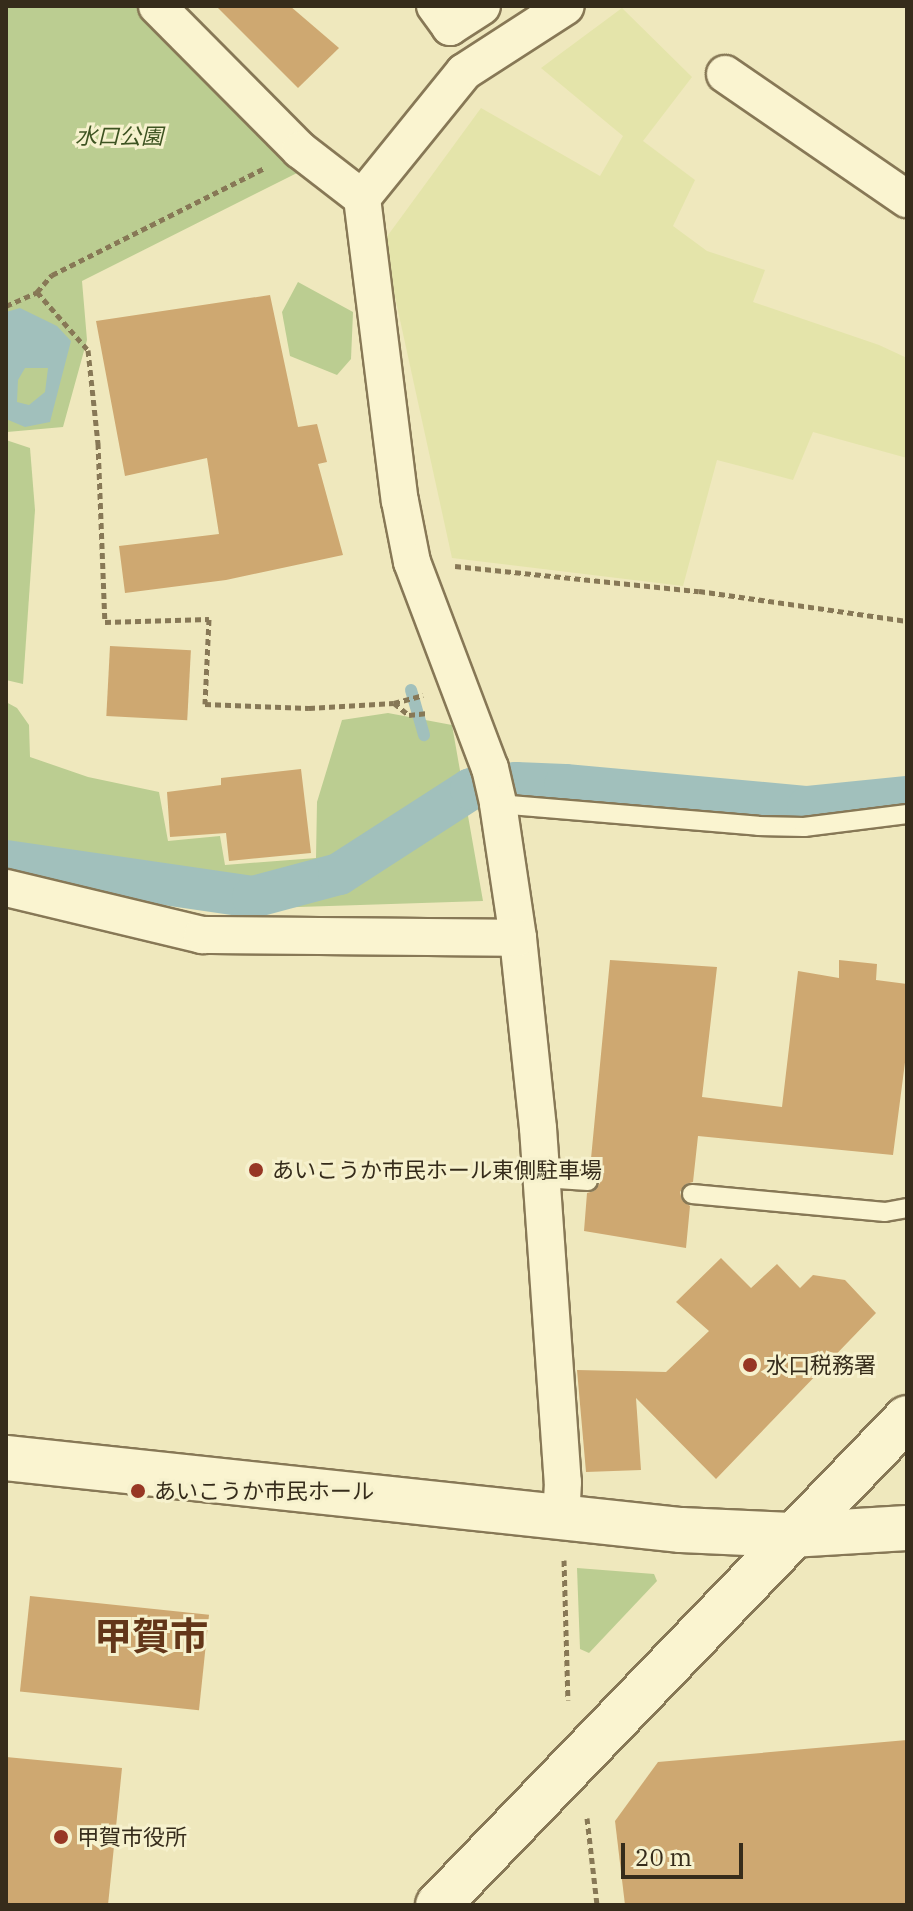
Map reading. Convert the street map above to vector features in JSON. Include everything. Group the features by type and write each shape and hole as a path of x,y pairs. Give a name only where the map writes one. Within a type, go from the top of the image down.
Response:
{"street":[{"path":"157,6 300,150 362,198 400,501 412,562 495,788 518,938 542,1178 563,1482 562,1532"},
{"path":"435,6 450,27 482,6"},
{"path":"362,198 464,72 566,6"},
{"path":"725,74 907,199"},
{"path":"6,888 202,935 518,938"},
{"path":"438,1905 907,1418"},
{"path":"6,1458 562,1532 791,1535 907,1528"}],"lane":[{"path":"495,788 758,826 804,827 907,814"},
{"path":"542,1178 588,1181"},
{"path":"692,1194 885,1212 907,1208"}],"path":[{"path":"6,306 37,292 52,275 300,150"},
{"path":"37,292 88,350 98,443 105,622 209,619 205,704 309,708 394,703 405,697"},
{"path":"412,562 699,591 907,621"},
{"path":"394,703 409,715"},
{"path":"562,1532 568,1700"},
{"path":"587,1818 597,1905"}],"green space":[{"name":"水口公園","path":"6,6 148,6 305,169 82,281 87,340 63,427 7,432"},
{"path":"622,8 692,77 643,141 695,180 673,226 707,251 765,270 753,302 879,345 907,358 907,458 813,432 793,480 717,460 683,586 452,558 383,242 481,108 600,176 623,136 541,68"},
{"path":"298,282 353,312 351,359 337,375 290,356 282,312"},
{"path":"6,440 30,448 35,510 23,684 6,680"},
{"path":"6,702 17,708 29,725 30,757 88,777 159,792 168,841 220,836 225,865 316,858 317,802 342,720 388,713 452,725 483,901 268,908 6,871"},
{"path":"577,1568 654,1574 657,1581 589,1653 580,1649"}],"water":[{"path":"20,308 57,326 71,341 50,422 25,427 6,419 6,312","holes":["25,368 48,368 45,392 29,405 17,402 18,380"]}],"building":[{"path":"216,6 290,6 339,48 298,88"},
{"path":"270,295 298,427 317,424 327,462 318,464 343,555 226,580 125,593 119,546 219,534 207,458 125,476 96,321"},
{"path":"110,646 191,650 187,720 106,716"},
{"path":"301,769 311,853 229,861 226,833 170,837 167,792 221,785 221,778"},
{"path":"610,960 717,967 702,1097 782,1107 798,971 839,978 839,960 877,964 876,980 907,984 907,1047 893,1155 698,1136 693,1182 686,1184 680,1192 682,1200 690,1206 686,1248 584,1231 587,1193 594,1191 600,1183 598,1175 590,1169"},
{"name":"水口税務署","path":"721,1258 751,1288 777,1264 800,1288 813,1275 845,1280 876,1313 716,1479 636,1398 641,1470 586,1472 577,1370 666,1372 709,1331 676,1302"},
{"path":"30,1596 209,1615 199,1710 20,1691"},
{"path":"907,1740 907,1905 625,1905 615,1821 658,1762"},
{"name":"甲賀市役所","path":"6,1757 122,1768 108,1905 6,1905"}],"waterway":[{"path":"411,690 424,735"},
{"path":"6,861 253,897 339,874 471,789 516,783 565,785 808,807 907,797"},
{"path":"435,799 437,809"}],"place":[{"name":"あいこうか市民ホール東側駐車場","path":"256,1170"},
{"name":"水口税務署","path":"750,1365"},
{"name":"あいこうか市民ホール","path":"138,1491"},
{"name":"甲賀市役所","path":"61,1837"}],"district":[{"name":"甲賀市","path":"151,1636"}]}
